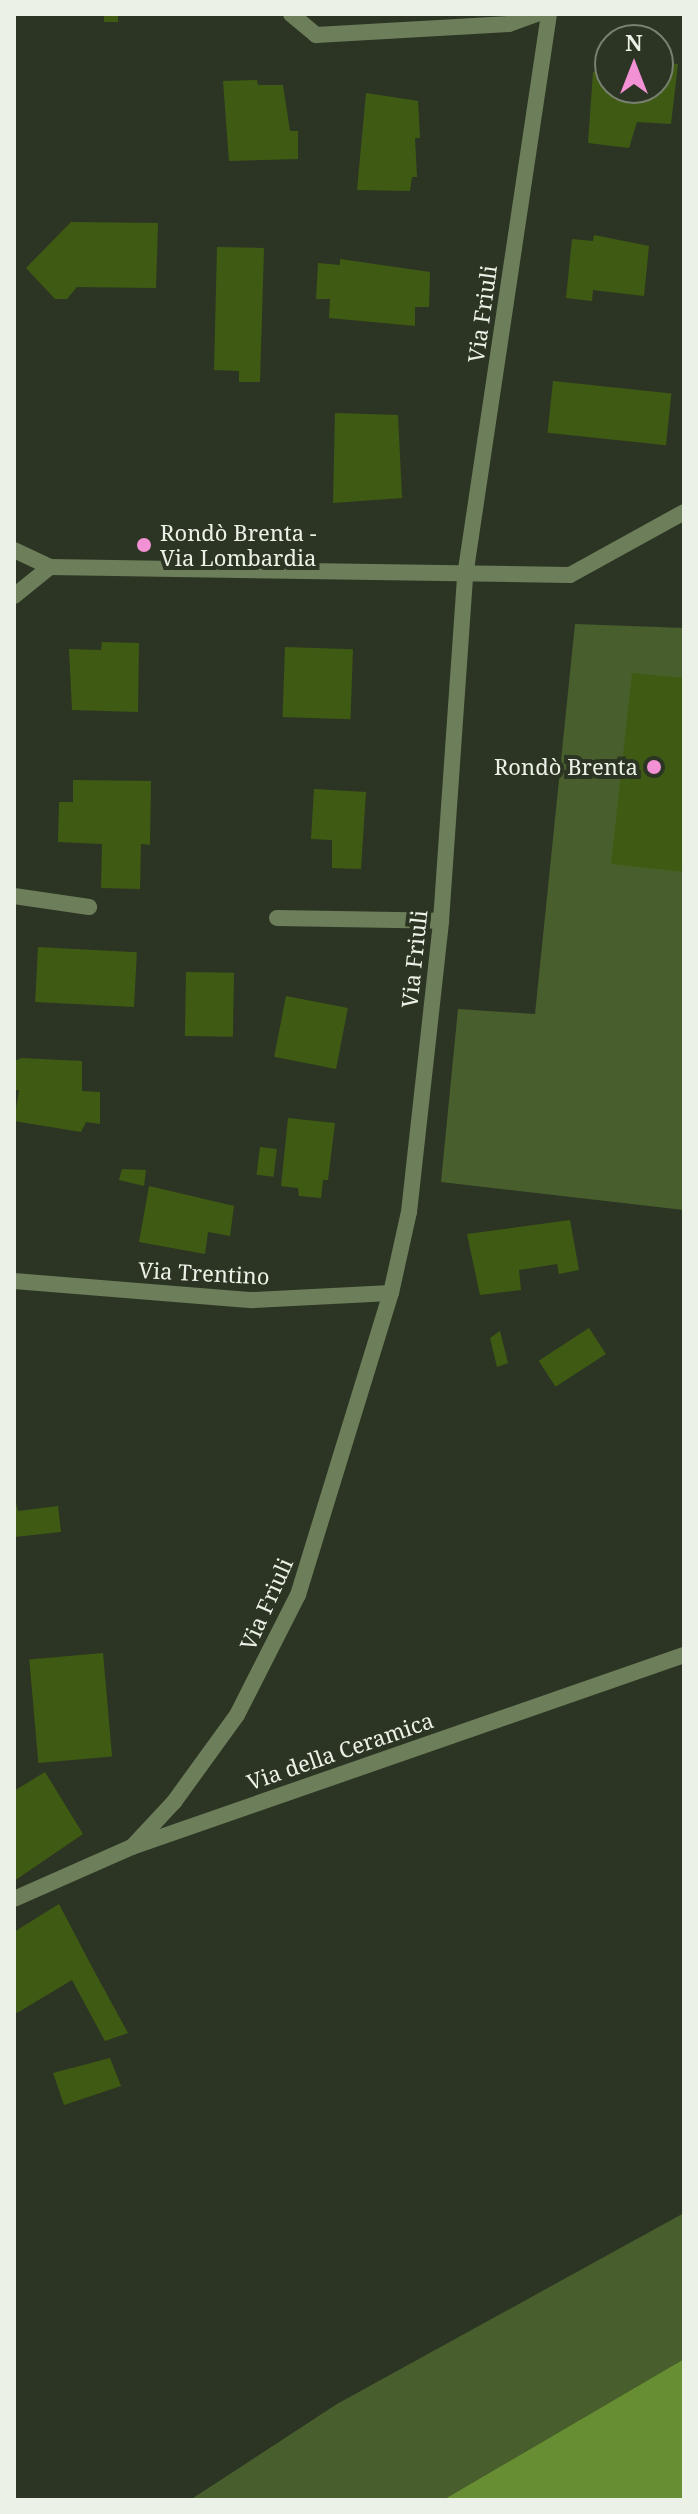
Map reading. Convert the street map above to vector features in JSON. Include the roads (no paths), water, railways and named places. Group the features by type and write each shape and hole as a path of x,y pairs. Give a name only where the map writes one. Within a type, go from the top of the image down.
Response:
{"street":[{"path":"291,14 316,35 509,24 537,14"},
{"name":"Via Friuli","path":"132,1847 174,1802 237,1715 298,1595 391,1293 409,1212 441,921 465,576 549,14"},
{"path":"14,550 50,567 465,576 570,575 684,512"},
{"path":"14,596 50,567"},
{"path":"14,896 89,907"},
{"path":"277,918 441,921"},
{"name":"Via Trentino","path":"14,1281 252,1300 391,1293"},
{"name":"Via della Ceramica","path":"14,1899 132,1847 684,1655"}],"place":[{"name":"Rondò Brenta - Via Lombardia","path":"144,545"},
{"name":"Rondò Brenta","path":"654,767"}]}
